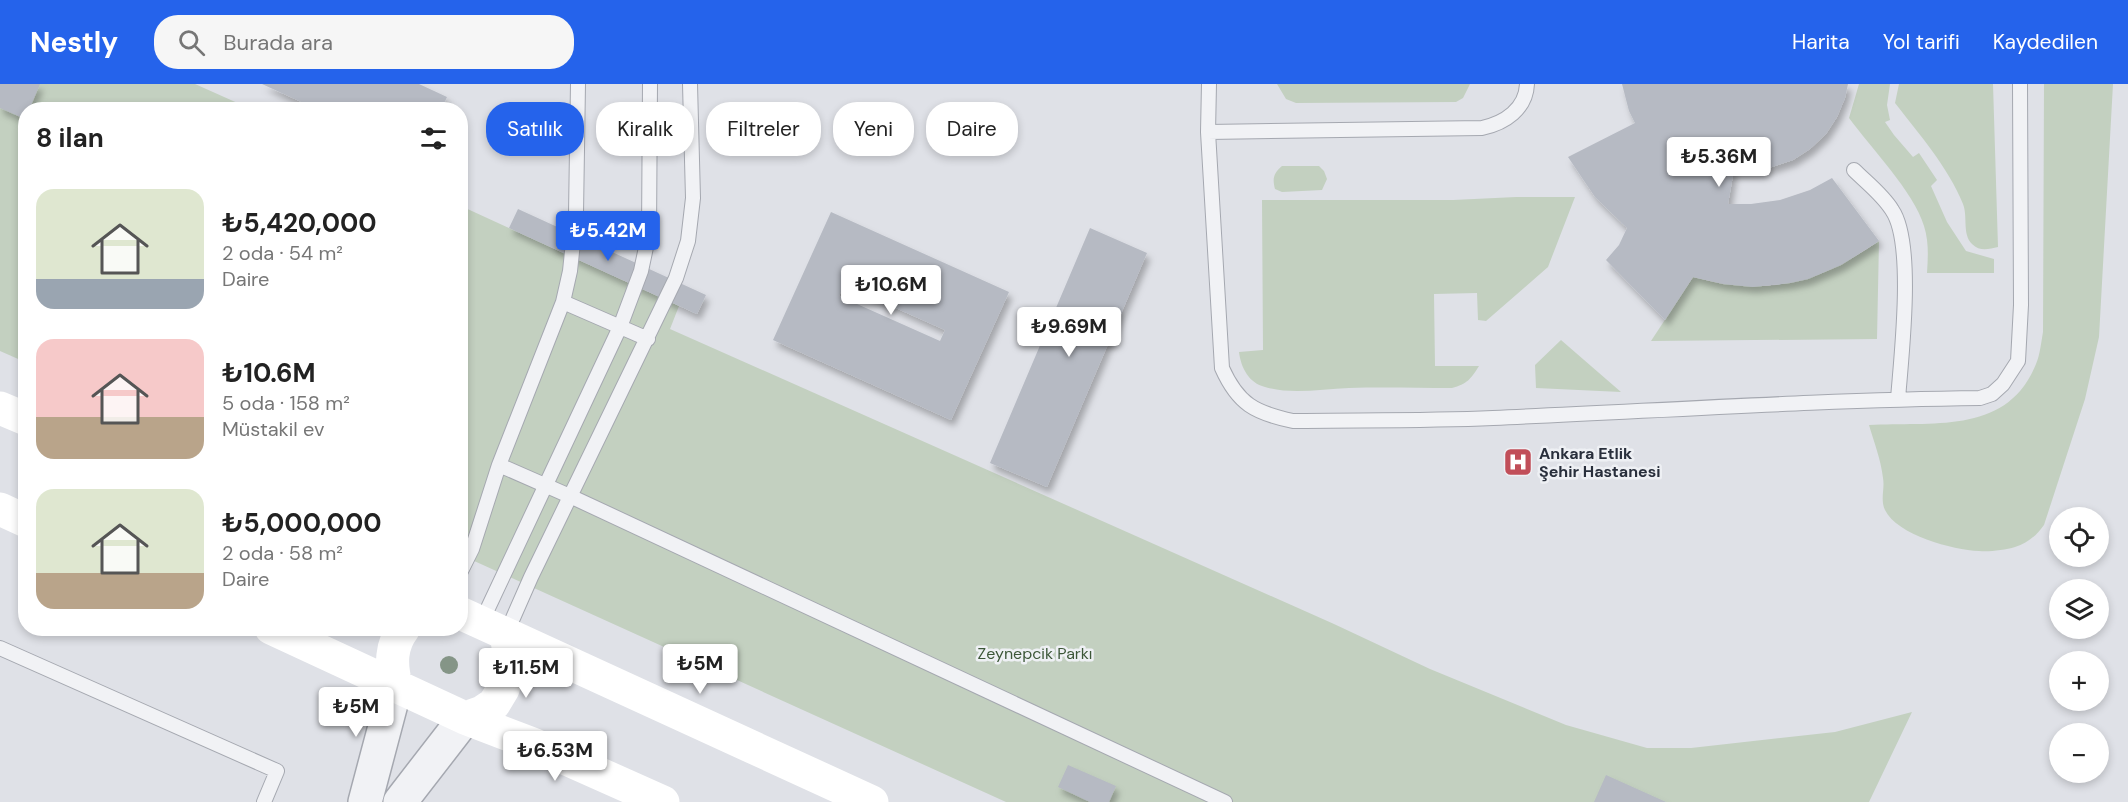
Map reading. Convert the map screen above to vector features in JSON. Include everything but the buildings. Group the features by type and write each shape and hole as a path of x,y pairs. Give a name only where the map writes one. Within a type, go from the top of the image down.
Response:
{"main road":[{"path":"0,408 18,416"},
{"path":"0,510 18,518"},
{"path":"465,718 482,712 494,704 503,688 511,664 483,624"},
{"path":"483,624 872,802"},
{"path":"289,636 465,718 535,745 663,802"},
{"path":"396,685 392,667 393,651 398,636"}],"street":[{"path":"365,802 396,685"},
{"path":"400,802 465,718"}],"lane":[{"path":"468,557 499,465 563,302 570,271 576,214 578,84"},
{"path":"483,624 620,327 641,271 649,233 650,84"},
{"path":"483,624 531,577 572,497 676,278 688,241 693,198 690,84"},
{"path":"1209,84 1208,132 1222,368 1230,387 1247,404 1268,416 1293,421 1491,418 1898,399 1980,398 1992,394 2003,384 2018,361 2021,305 2020,84"},
{"path":"1208,132 1482,128 1508,119 1521,105 1527,84"},
{"path":"1854,170 1893,211 1901,234 1904,310 1898,399"},
{"path":"563,302 648,339"},
{"path":"499,465 1225,802"},
{"path":"0,648 277,771 264,802"}],"green space":[{"path":"0,84 195,84 235,102 18,102 18,359 0,351"},
{"path":"1277,84 1470,84 1463,98 1456,102 1296,103 1286,99"},
{"path":"1859,84 1890,84 1887,105 1890,120 1885,122 1913,157 1919,153 1937,180 1931,186 1947,222 1966,251 1994,259 1994,273 1927,273 1927,238 1919,213 1891,170 1849,118"},
{"path":"1899,84 1993,84 1998,247 1981,249 1975,247 1969,240 1963,204 1957,190 1932,151 1895,103"},
{"path":"2044,84 2113,84 2099,337 2085,399 2044,525 2028,541 1997,551 1955,548 1913,534 1901,527 1885,510 1882,471 1869,425 1942,423 1987,414 2007,403 2023,387 2036,364 2043,332"},
{"path":"1282,166 1319,166 1327,179 1322,190 1282,192 1275,189 1274,179 1275,173"},
{"path":"1575,197 1548,267 1486,321 1478,320 1477,293 1434,294 1435,366 1479,366 1465,383 1452,388 1296,391 1259,385 1247,374 1239,352 1263,350 1262,200 1453,200"},
{"name":"Zeynepcik Parkı","path":"468,209 679,306 670,329 1334,624 1430,669 1566,725 1647,748 1691,748 1835,732 1912,712 1869,802 1006,802 468,558"},
{"path":"1879,241 1877,339 1651,341 1693,277 1745,286 1790,283 1834,268"},
{"path":"1561,340 1621,392 1536,388 1535,365"}],"place":[{"name":"Ankara Etlik Şehir Hastanesi","path":"1518,462"}]}
